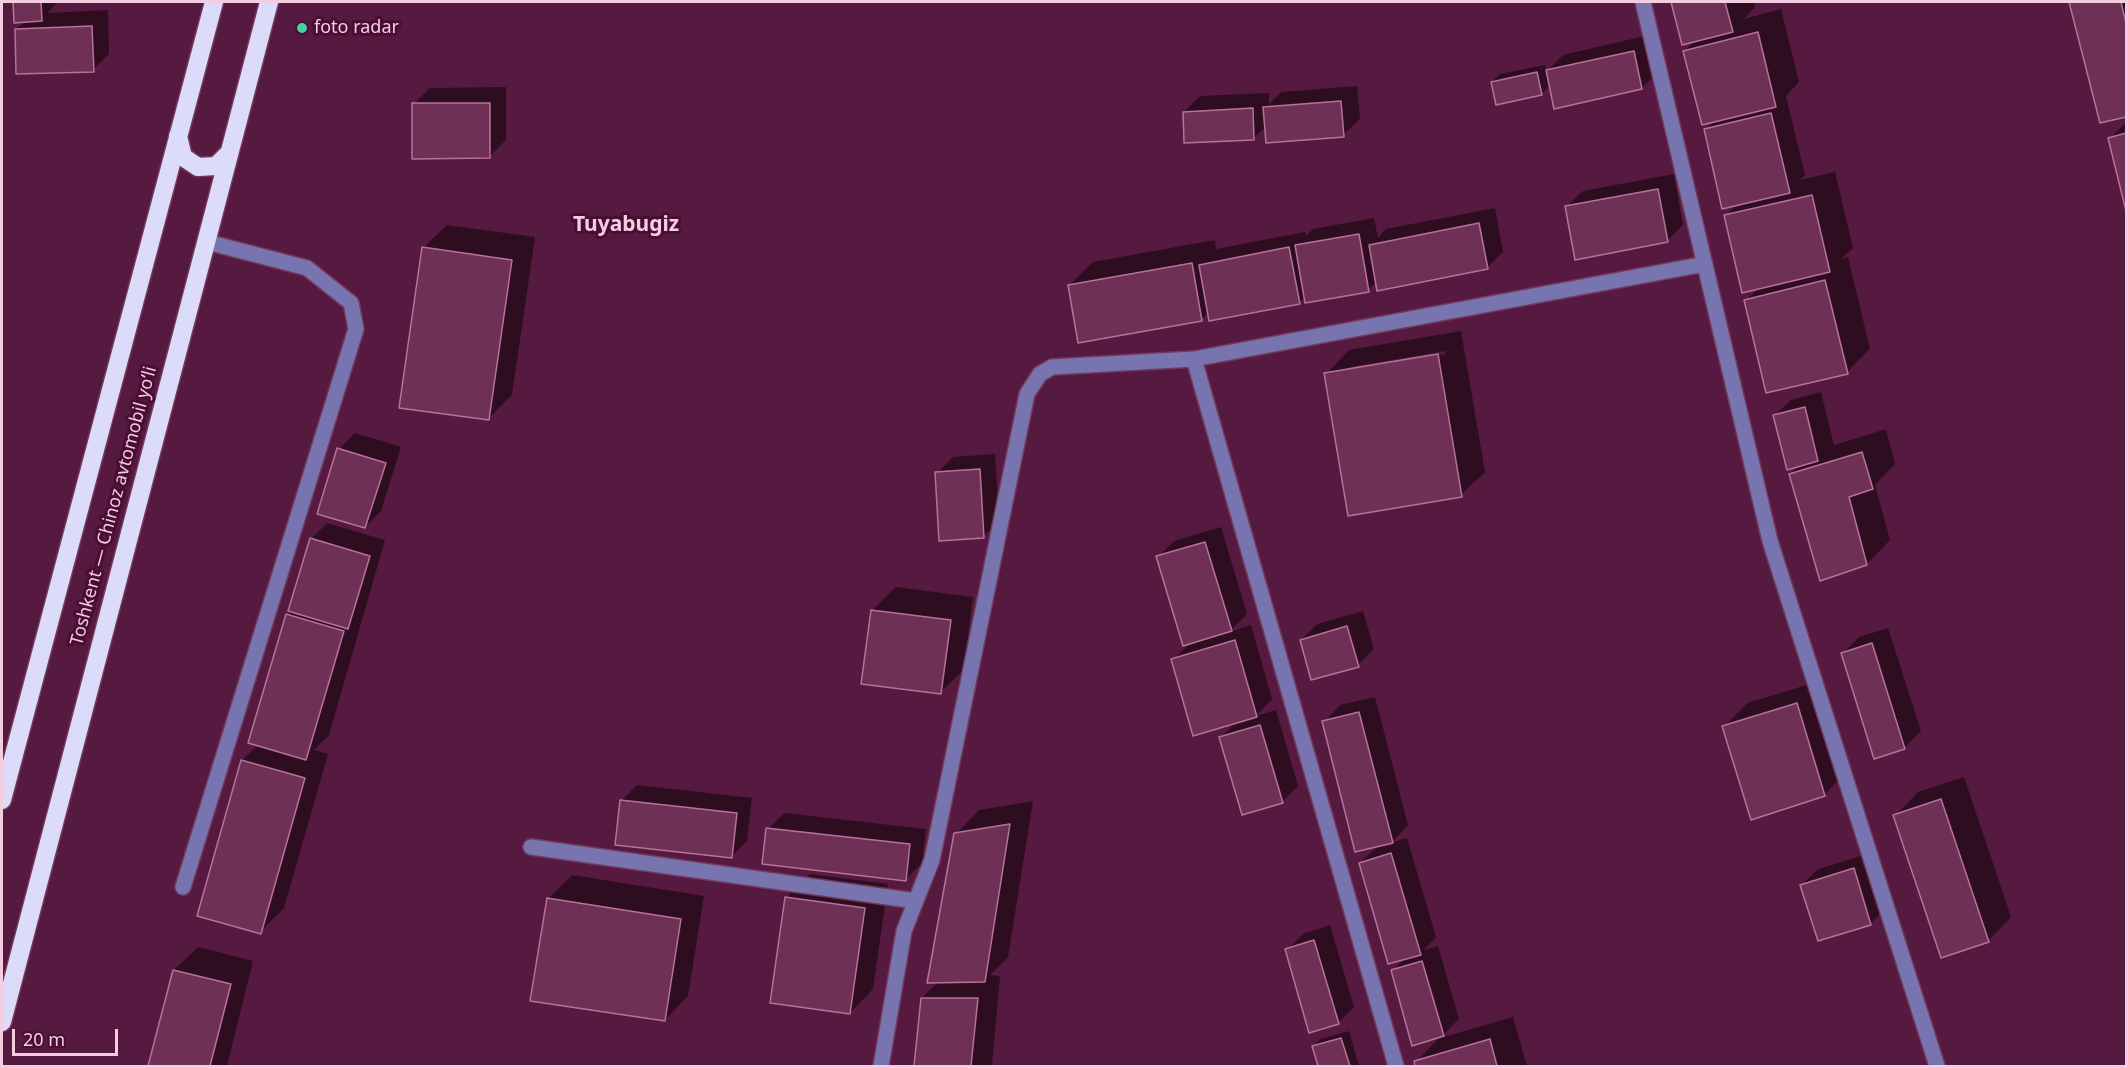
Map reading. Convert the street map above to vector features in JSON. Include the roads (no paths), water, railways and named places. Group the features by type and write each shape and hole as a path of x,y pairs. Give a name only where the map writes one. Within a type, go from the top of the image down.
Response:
{"highway":[{"name":"Toshkent — Chinoz avtomobil yoʻli","path":"2,800 214,2"},
{"name":"Toshkent — Chinoz avtomobil yoʻli","path":"2,1022 269,2"},
{"path":"178,135 183,157 198,167 216,166 229,153"}],"street":[{"path":"1643,2 1770,541 1937,1066"},
{"path":"183,887 356,329 351,303 307,268 207,242"},
{"path":"880,1066 904,931 932,860 1027,394 1040,374 1052,367 1194,359 1705,264"},
{"path":"1194,359 1396,1066"},
{"path":"531,848 916,901"}],"place":[{"name":"foto radar","path":"302,28"}],"district":[{"name":"Tuyabugiz","path":"626,225"}]}
